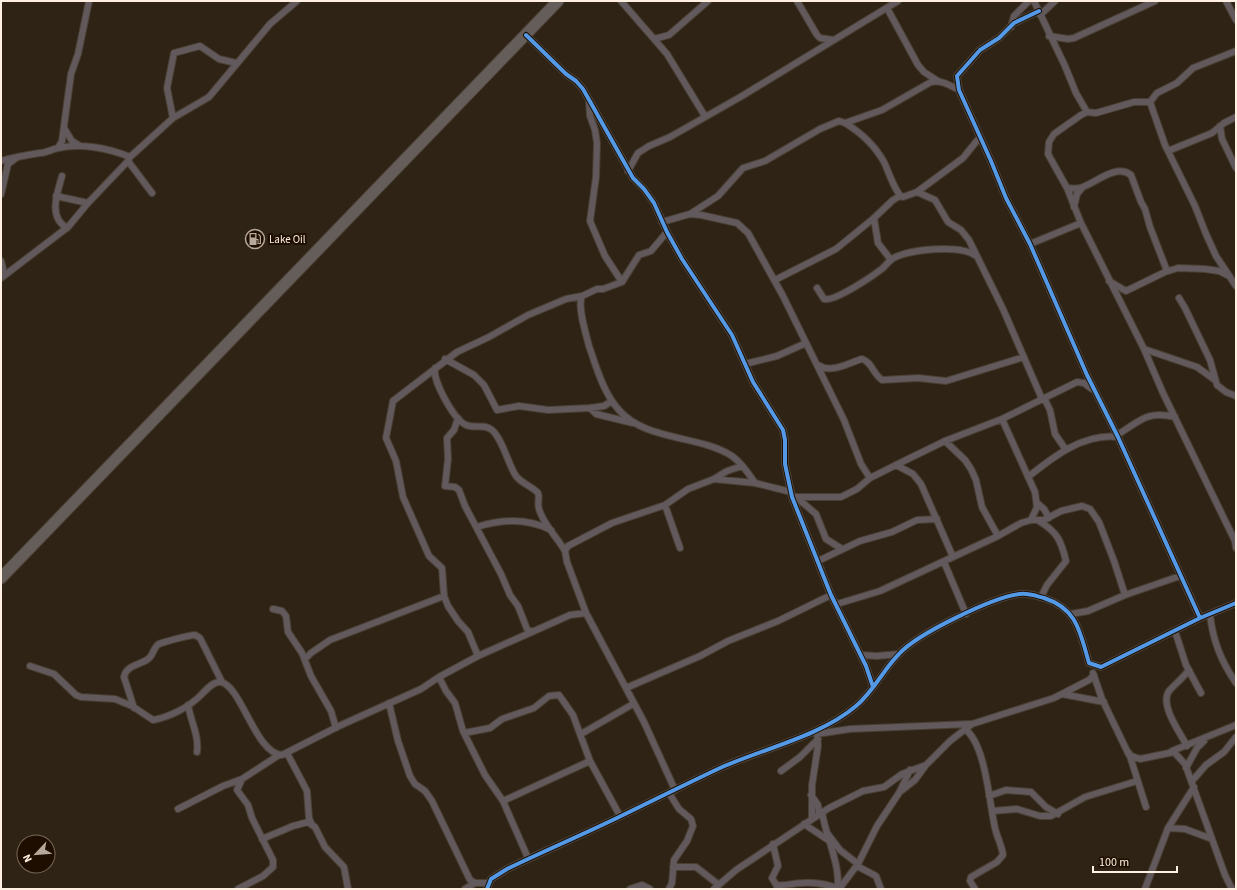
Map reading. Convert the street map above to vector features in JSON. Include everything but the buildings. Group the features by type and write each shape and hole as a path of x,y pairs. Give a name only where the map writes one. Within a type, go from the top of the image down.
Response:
{"highway":[{"path":"1,578 558,1"}],"street":[{"path":"58,148 62,141 71,74 78,54 89,1"},
{"path":"1,278 67,228 129,159 173,118 209,97 270,24 297,1"},
{"path":"621,1 674,64 706,116"},
{"path":"654,39 669,35 708,1"},
{"path":"797,1 817,36 820,38 834,40"},
{"path":"628,170 636,157 644,149 706,116 898,1"},
{"path":"1011,27 1014,16 1029,1"},
{"path":"1034,1 1065,66 1076,93 1087,112"},
{"path":"1055,1 1040,13 1014,23 999,38 980,50 960,72 957,82 959,90 1006,198 1030,244 1093,389 1117,436 1200,618"},
{"path":"1050,36 1068,39 1074,38 1155,1"},
{"path":"1226,1 1236,20"},
{"path":"887,8 918,65 924,72 938,81 959,90"},
{"path":"526,35 566,74 576,81 589,100 628,170 654,203 662,222 682,259 732,335 761,397 783,430 785,440 785,464 793,495 831,595 837,604 854,643 861,655 873,687"},
{"path":"173,118 167,88 174,53 200,46 219,59 236,63"},
{"path":"1150,102 1157,93 1177,83 1193,68 1236,51"},
{"path":"845,123 882,110 918,88 938,81"},
{"path":"589,100 590,116 595,130 597,143 596,177 590,221 605,256 622,282"},
{"path":"1150,102 1134,102 1096,113 1087,112 1060,129 1051,138 1048,147 1050,159 1067,188 1081,223 1144,349 1236,543"},
{"path":"1150,102 1168,151 1196,206 1216,256 1234,281"},
{"path":"1168,151 1212,133 1220,126 1236,117"},
{"path":"662,222 690,214 718,196 743,168 765,161 839,121 845,123 860,134 879,154 900,196"},
{"path":"1220,126 1222,139 1236,168"},
{"path":"64,128 72,141 80,146"},
{"path":"775,280 836,249 874,218 893,200 900,196 906,197 917,192 963,158 980,137"},
{"path":"1,161 18,156 42,153 58,148 80,146 100,148 129,159 152,193"},
{"path":"1,194 8,164 18,156"},
{"path":"1074,207 1077,194 1085,186 1099,178 1124,172 1131,175 1141,202 1146,209 1150,227 1167,271"},
{"path":"62,176 56,196 56,216 61,224 67,228"},
{"path":"1067,188 1085,186"},
{"path":"917,192 935,200 948,222 966,234 1001,304 1043,399 1050,410 1055,434 1066,450"},
{"path":"56,196 88,203"},
{"path":"690,214 732,222 744,228 775,280 847,427 861,464 870,478"},
{"path":"874,218 878,243 891,260"},
{"path":"1030,244 1081,223"},
{"path":"478,656 468,632 451,612 444,596 442,568 429,556 403,497 400,475 396,461 387,442 386,431 394,399 415,386 446,359 528,315 566,299 582,296 597,289 603,289 622,282 639,255 651,251 667,232"},
{"path":"817,288 824,299 827,300 836,297 878,272 891,260 914,252 951,249 969,252 977,258"},
{"path":"1,261 3,269 1,275"},
{"path":"1109,281 1126,291 1167,271 1182,268 1205,269 1223,272 1234,281"},
{"path":"582,296 580,304 587,339 600,375 612,401 620,412 635,423"},
{"path":"1179,298 1210,360 1220,389 1236,396"},
{"path":"745,364 777,356 806,343"},
{"path":"1144,349 1197,367 1216,381"},
{"path":"817,364 823,368 832,370 862,359 869,363 877,377 882,380 918,378 946,381 1024,357"},
{"path":"446,359 474,375 484,385 497,410 519,406 548,410 590,408 604,406 612,401"},
{"path":"435,368 434,375 443,399 458,418 467,426 487,427 495,433 517,477 538,493 539,497 537,504 540,512 565,551 567,562 586,613 633,704 644,722 679,809 691,819 693,826 687,841 674,860 672,883 669,889"},
{"path":"714,479 756,484 793,495 841,497 857,489 870,478 945,441 1002,419 1077,382 1084,383 1093,389"},
{"path":"590,408 596,414 635,423 652,430 712,447 730,455 742,466 756,484"},
{"path":"1028,477 1066,450 1100,436 1117,436 1148,416 1158,414 1175,417"},
{"path":"458,418 454,430 447,438 448,459 445,486 455,487 459,490 465,506 477,526 510,595 518,606 527,629 532,632"},
{"path":"1002,419 1028,477 1037,503 1036,511 1031,520"},
{"path":"945,441 965,460 971,469 976,480 982,507 998,536"},
{"path":"896,465 910,471 917,478 953,556"},
{"path":"565,551 568,546 612,523 665,505 688,490 714,479 727,471 742,466"},
{"path":"793,495 816,514 826,539 842,549"},
{"path":"1037,503 1044,509 1049,518"},
{"path":"665,505 680,548"},
{"path":"837,604 880,591 998,536 1021,523 1031,520 1039,521 1049,518 1056,512 1086,506 1090,509 1105,536 1125,595"},
{"path":"818,561 842,549 892,532 917,520 937,519"},
{"path":"477,526 498,521 521,521 541,525 551,530"},
{"path":"1039,521 1054,531 1066,561 1047,585 1041,597"},
{"path":"944,562 966,614"},
{"path":"1071,614 1100,606 1125,595 1180,576"},
{"path":"781,772 800,758 817,734 865,698 899,654 914,642 966,614 1011,596 1029,594 1062,605 1071,614 1104,702 1128,754 1146,807"},
{"path":"626,688 700,656 728,641 778,621 831,595"},
{"path":"305,660 311,653 330,640 444,596"},
{"path":"1091,665 1100,667 1108,664 1200,618 1236,603"},
{"path":"273,608 282,611 286,616 288,632 299,647 314,683 331,711 336,728"},
{"path":"178,809 223,786 242,779 279,755 287,753 336,728 421,689 439,677 478,656 570,615 586,613"},
{"path":"1210,615 1211,632 1215,645 1236,683"},
{"path":"1175,631 1189,670 1201,693"},
{"path":"134,708 124,677 125,673 134,666 148,659 158,644 195,635 200,638 222,682 230,688 246,711 252,726 261,740 279,755"},
{"path":"861,655 877,656 899,654"},
{"path":"30,666 54,674 76,695 81,697 111,698 134,708 153,720 188,705 211,685 222,682"},
{"path":"1187,746 1172,720 1166,702 1169,691 1189,670"},
{"path":"389,703 398,741 410,776 416,784 425,791 432,801 470,880 475,884 488,886 497,874 528,858 721,768 817,734 850,729 972,724 1062,694 1089,680 1094,675"},
{"path":"439,677 446,691 455,702 464,734 488,779 503,801 528,858"},
{"path":"464,734 490,728 502,719 530,710 544,699 556,694 561,697 568,706 581,734 590,761 620,816"},
{"path":"1062,694 1104,702"},
{"path":"581,734 633,704"},
{"path":"188,705 190,717 198,736 197,752"},
{"path":"899,793 915,780 926,765 950,741 972,724"},
{"path":"1128,754 1140,759 1187,746 1236,725"},
{"path":"965,729 975,741 983,766 995,828 1003,851 1003,858 971,877 970,881 974,889"},
{"path":"812,819 812,795 817,734"},
{"path":"1186,768 1198,748 1209,736"},
{"path":"1146,889 1168,828 1193,784 1206,766 1224,752 1236,737"},
{"path":"1166,752 1174,752 1178,755 1186,768 1212,840 1232,889"},
{"path":"287,753 299,779 307,790 309,818 312,825 325,847 344,867 348,889"},
{"path":"503,801 590,761"},
{"path":"673,867 696,867 716,887 736,870 821,813 863,791 884,787 896,777 910,770 926,765"},
{"path":"838,889 858,865 877,826 899,793 910,770"},
{"path":"238,889 267,873 273,867 273,860 252,818 248,805 237,790 242,779"},
{"path":"992,811 1017,809 1046,817 1058,814 1085,797 1137,781"},
{"path":"989,796 1006,790 1031,792 1046,807 1058,814"},
{"path":"812,795 821,813 836,869 839,883 838,889"},
{"path":"262,839 304,822 312,825"},
{"path":"804,824 828,840"},
{"path":"1168,828 1185,829 1212,840"},
{"path":"825,829 840,850 858,865 876,876 882,889"},
{"path":"773,844 778,866 772,878 778,887 805,883 832,886 838,889"},
{"path":"465,889 475,884"},
{"path":"630,889 642,885 650,889"}],"cycle path":[{"path":"1039,11 1014,23 999,38 980,50 957,76 959,90 1006,198 1030,244 1087,375 1118,437 1200,618"},
{"path":"526,35 583,89 633,178 644,189 654,203 667,232 682,259 732,335 753,382 783,430 785,440 785,464 792,497 831,595 866,666 873,687"},
{"path":"487,889 491,879 507,869 605,824 720,768 826,726 856,706 873,687 893,660 908,646 938,627 992,602 1023,594 1044,598 1055,603 1071,615 1076,623 1089,663 1101,667 1200,618 1236,603"}],"place":[{"name":"Lake Oil","path":"255,239"}]}
